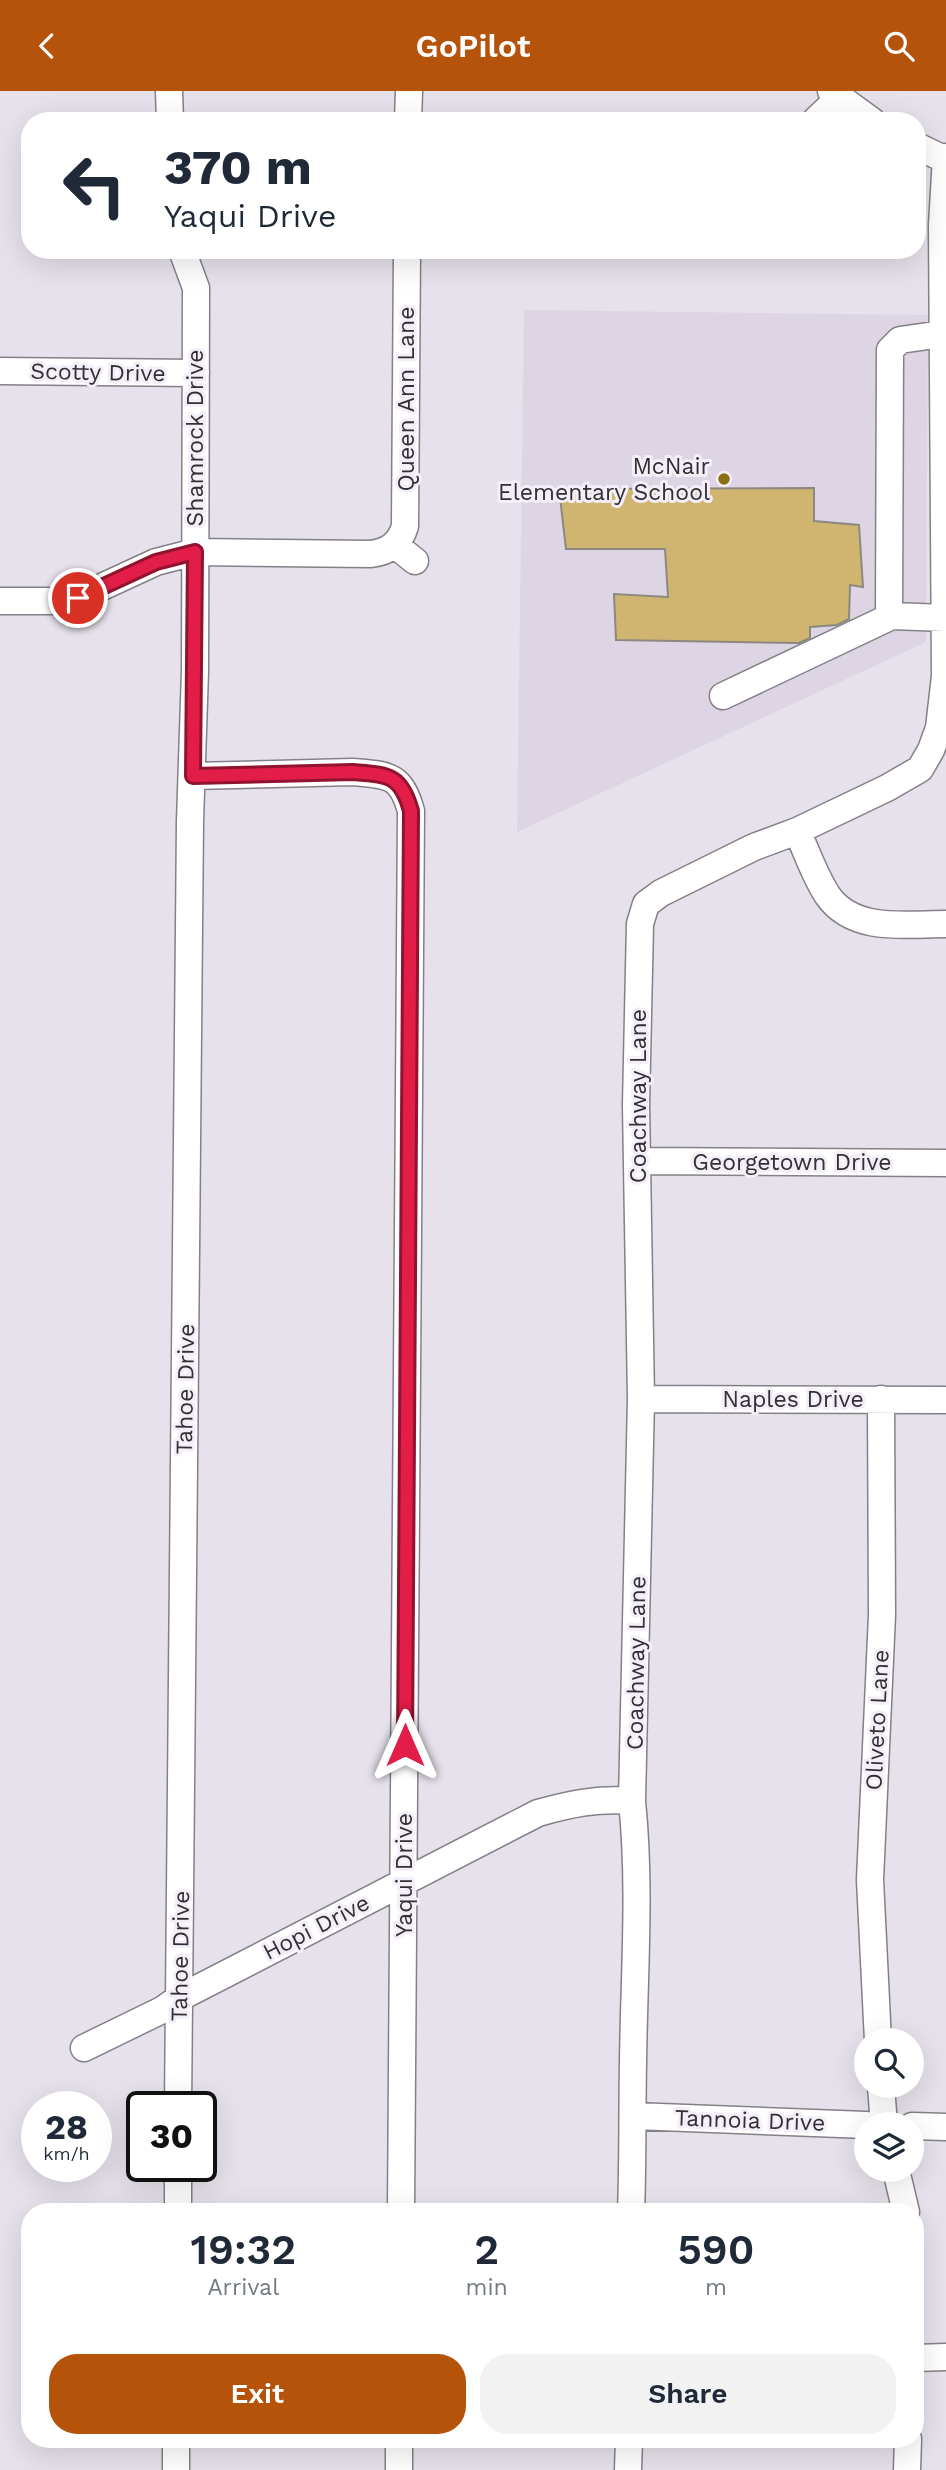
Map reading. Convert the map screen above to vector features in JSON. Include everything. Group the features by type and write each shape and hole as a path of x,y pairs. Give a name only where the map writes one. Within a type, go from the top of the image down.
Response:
{"street":[{"path":"169,91 170,112"},
{"path":"408,91 408,112"},
{"path":"822,112 835,94 860,112"},
{"path":"926,150 946,159"},
{"name":"Coachway Lane","path":"631,2203 636,1885 632,1801 641,1399 637,984 640,924 646,904 661,893 708,868 797,831 887,788 920,769 931,750 939,729 946,676 942,225 946,159"},
{"name":"Shamrock Drive","path":"185,259 196,288 195,670"},
{"name":"Queen Ann Lane","path":"195,552 405,553 403,535 407,259"},
{"path":"889,617 890,350 900,340 942,334"},
{"name":"Scotty Drive","path":"0,371 196,373"},
{"path":"0,601 59,601 78,598 156,562 195,552"},
{"path":"723,697 889,617 945,618"},
{"name":"Tahoe Drive","path":"178,2091 190,863 195,670"},
{"name":"Yaqui Drive","path":"193,776 353,772 378,775 396,781 406,790 411,811 401,2203"},
{"path":"797,831 828,895 841,909 860,919 880,924 946,924"},
{"name":"Georgetown Drive","path":"638,1161 946,1163"},
{"name":"Naples Drive","path":"641,1399 946,1400"},
{"name":"Oliveto Lane","path":"877,2028 870,1880 882,1615 881,1399"},
{"name":"Hopi Drive","path":"85,2048 538,1813 572,1803 605,1799 632,1801"},
{"name":"Tannoia Drive","path":"634,2116 854,2125"},
{"path":"924,2126 946,2127"},
{"path":"178,2182 178,2203"},
{"path":"900,2182 904,2203"},
{"path":"924,2358 946,2357"},
{"path":"176,2448 176,2470"},
{"path":"398,2470 399,2448"},
{"path":"628,2470 629,2448"},
{"path":"907,2470 908,2448"}],"shaded area":[{"name":"McNair Elementary School","path":"524,310 928,315 926,642 517,832"}],"building":[{"path":"814,488 814,521 859,525 863,587 850,585 849,619 837,625 810,627 810,638 799,643 616,640 614,594 668,597 665,549 566,549 559,489"}],"place":[{"name":"McNair Elementary School","path":"724,479"}],"route":[{"path":"78,598 156,562 195,552 193,776 353,772 378,775 396,781 406,790 411,811 405,1745"}]}
